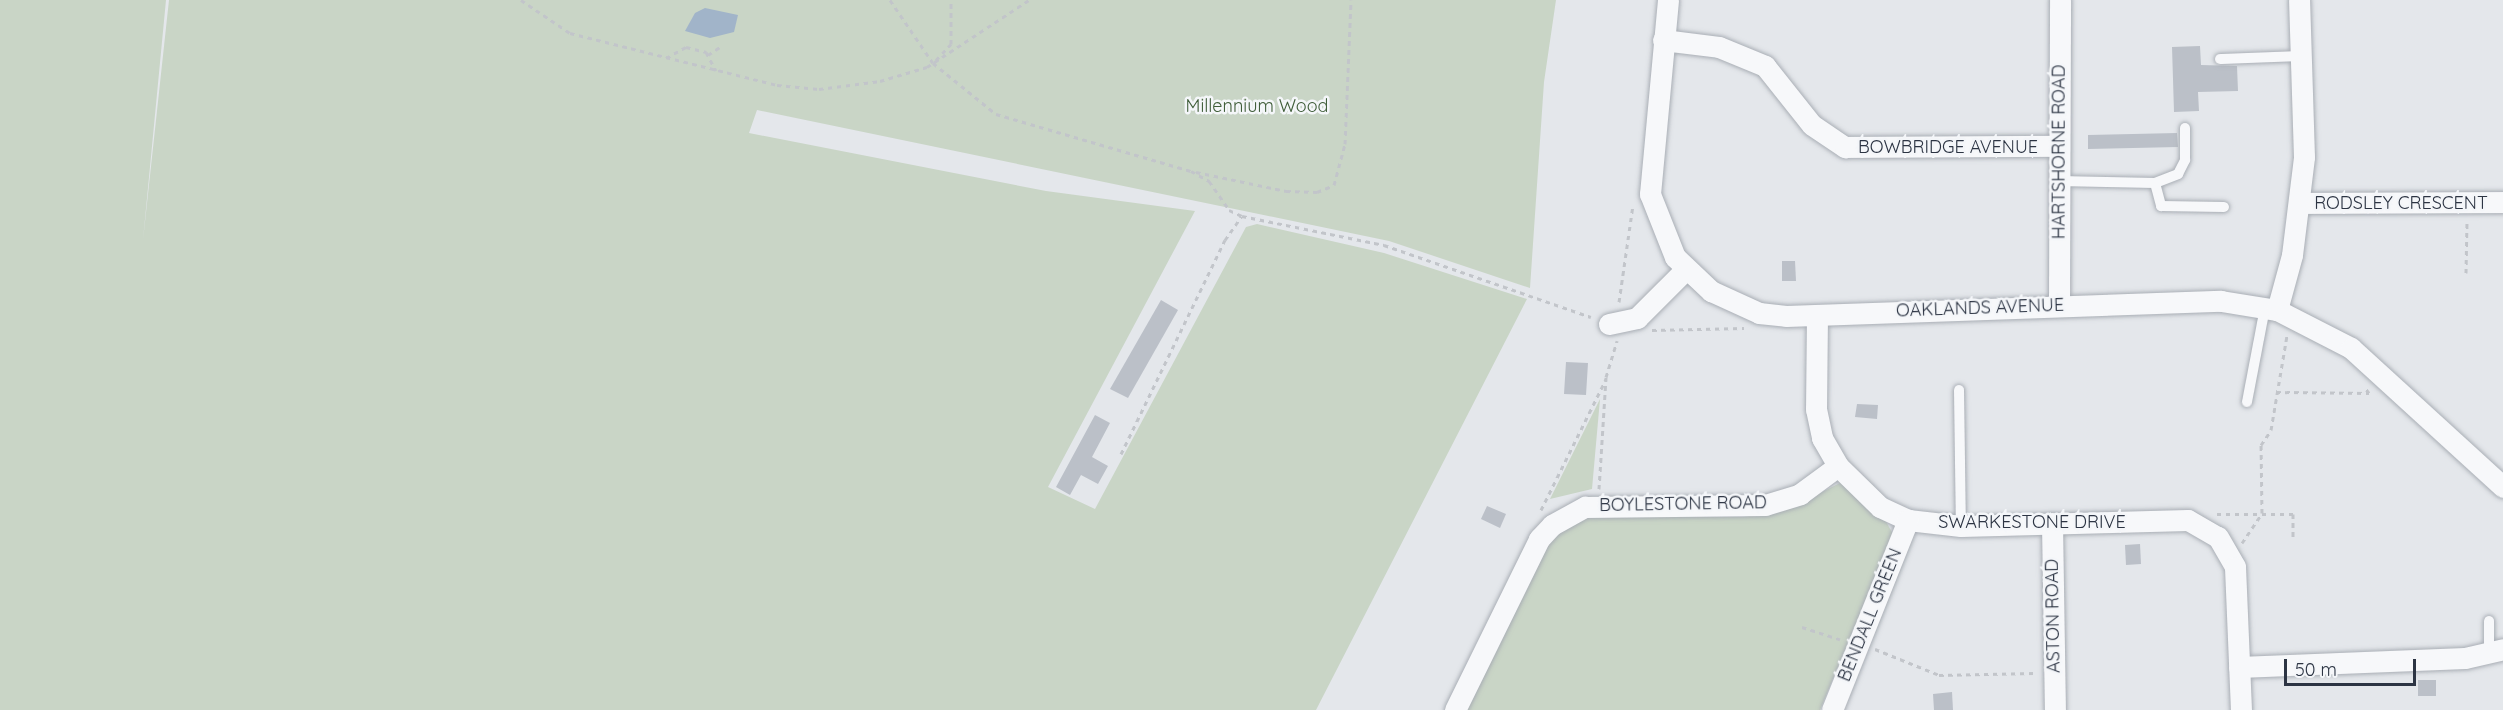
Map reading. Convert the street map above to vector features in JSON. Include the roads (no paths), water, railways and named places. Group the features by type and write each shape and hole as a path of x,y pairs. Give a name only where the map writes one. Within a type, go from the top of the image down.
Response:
{"street":[{"name":"OAKLANDS AVENUE","path":"1668,0 1650,194 1665,240 1686,269 1711,291 1759,313 1817,315 2059,304 2221,301 2277,311 2312,323 2368,364 2503,487"},
{"name":"HARTSHORNE ROAD","path":"2059,304 2057,146 2060,0"},
{"path":"2277,311 2300,203 2302,56 2299,0"},
{"name":"BOWBRIDGE AVENUE","path":"1663,40 1719,47 1765,66 1812,125 1845,147 2057,146"},
{"name":"RODSLEY CRESCENT","path":"2300,203 2503,202"},
{"path":"1614,323 1637,318 1686,269"},
{"name":"SWARKESTONE DRIVE","path":"1817,315 1816,409 1822,438 1838,466 1880,507 1908,520 1961,526 2052,523 2202,524 2230,553 2235,567 2239,667"},
{"name":"BOYLESTONE ROAD","path":"1455,710 1539,539 1570,513 1601,506 1765,505 1800,494 1838,466"},
{"name":"BENDALL GREEN","path":"1832,710 1908,520"},
{"name":"ASTON ROAD","path":"2052,523 2055,710"},
{"path":"2241,710 2239,667 2465,658 2496,650"}],"lane":[{"path":"2220,59 2302,56"},
{"path":"2058,181 2156,183 2178,174 2185,160 2185,128"},
{"path":"2156,183 2161,206 2224,207"},
{"path":"2247,402 2277,311"},
{"path":"1959,390 1961,526"},
{"path":"2489,621 2496,650"}],"water":[{"path":"705,8 738,15 734,32 710,38 685,31 695,13"}],"park label":[{"name":"Millennium Wood","path":"1257,106"}]}
